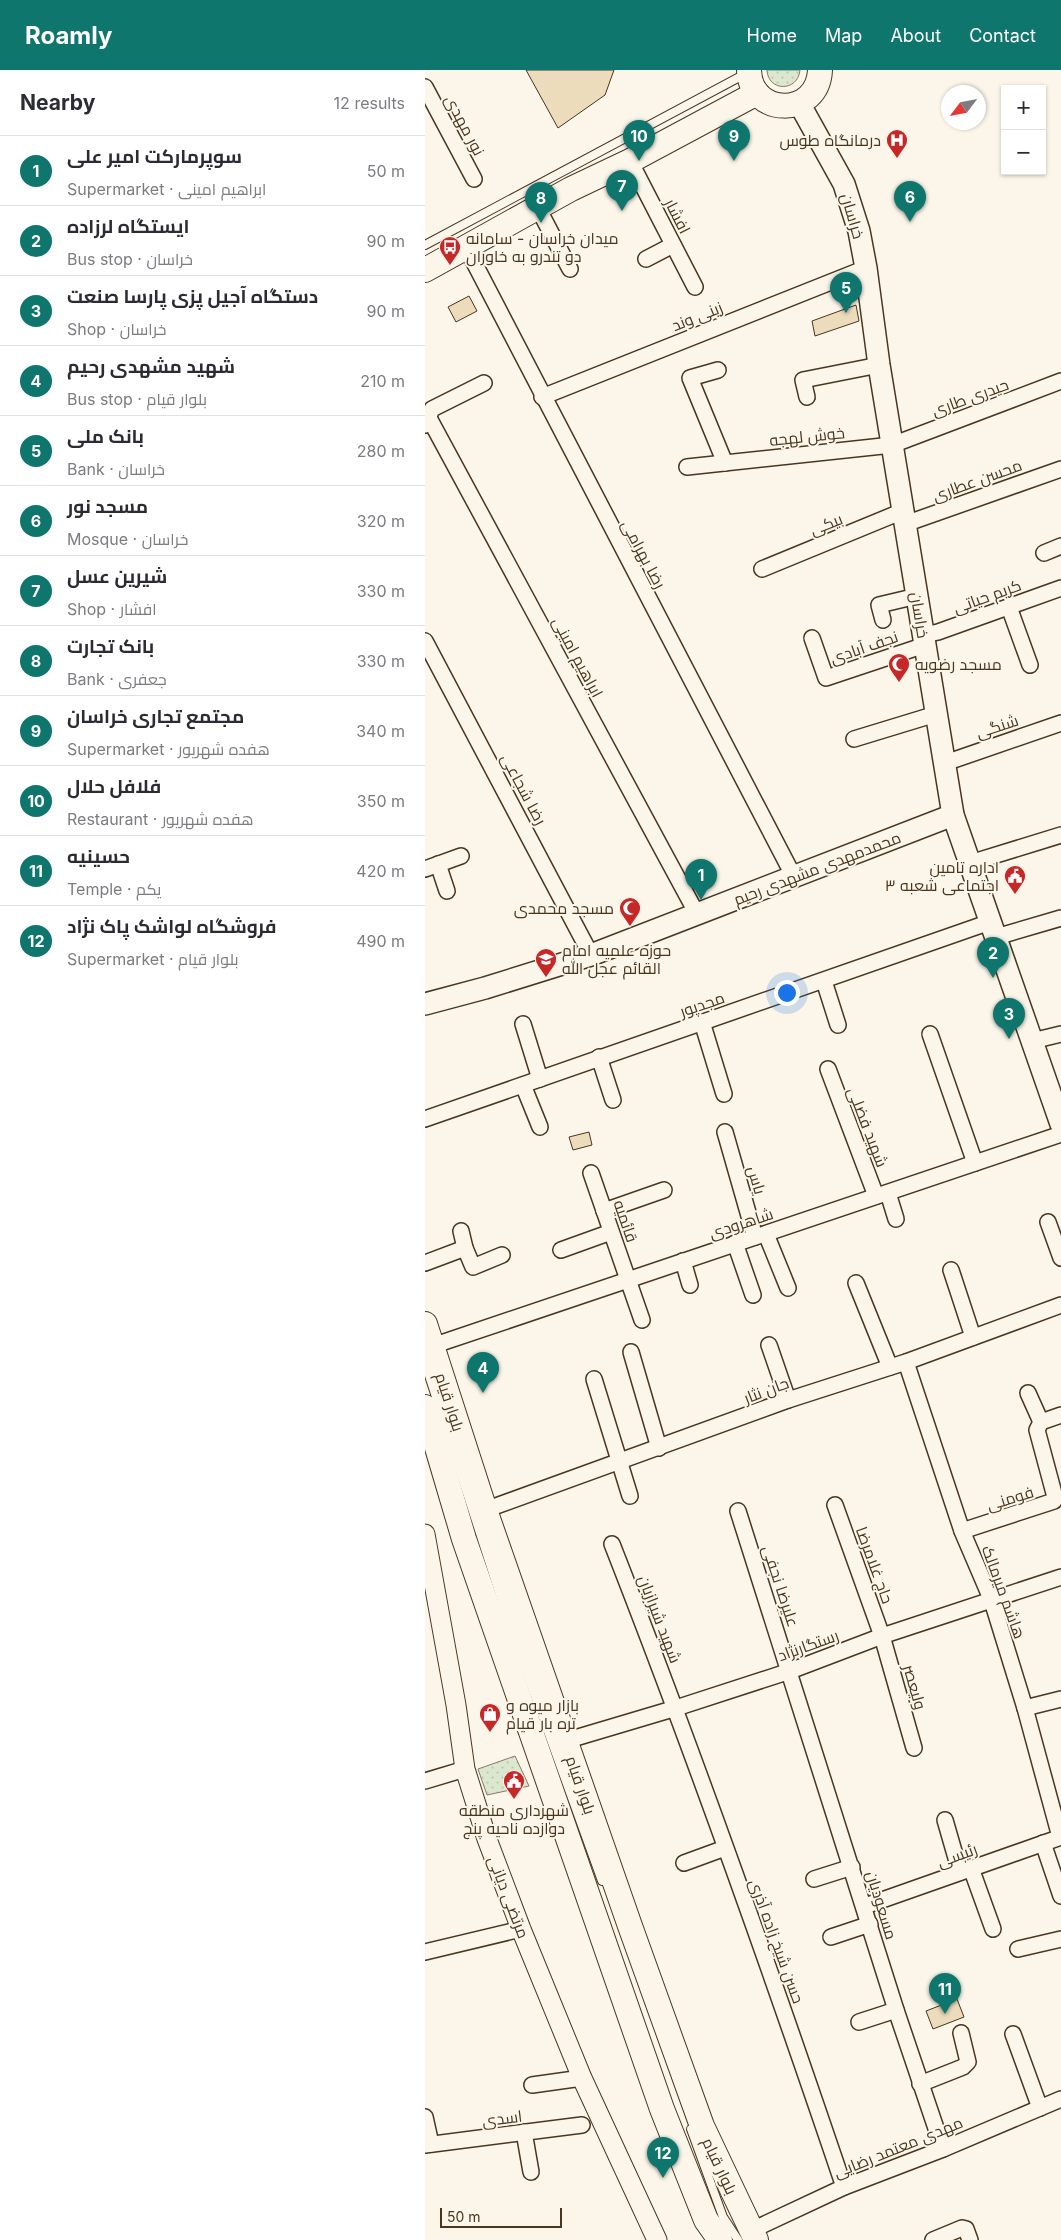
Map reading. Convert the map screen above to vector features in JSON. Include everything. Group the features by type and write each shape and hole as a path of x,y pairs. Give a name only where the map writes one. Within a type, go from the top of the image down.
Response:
{"main road":[{"path":"425,270 538,208 630,161 752,78 766,101 776,105 788,106 799,103 814,90 821,71"},
{"name":"خراسان","path":"799,103 844,184 859,231 953,815 1061,1124"},
{"name":"محمدمهدی مشهدی رحیم","path":"425,1004 485,988 591,955 953,815"},
{"name":"بلوار قیام","path":"425,1324 429,1355 565,1741 702,2126 748,2237"},
{"name":"بلوار قیام","path":"425,1407 467,1548 662,2109 707,2220 720,2240"}],"street":[{"name":"نور مهدی","path":"425,87 474,179"},
{"name":"افشار","path":"630,161 695,287"},
{"path":"538,208 570,269"},
{"path":"647,259 673,245"},
{"name":"رضا بهرامی","path":"466,247 542,397 794,877"},
{"name":"زینی وند","path":"542,397 866,268"},
{"path":"807,397 803,380 879,364"},
{"path":"718,370 690,378 725,463"},
{"name":"حیدری طاری","path":"892,444 1061,382"},
{"path":"427,421 432,409 484,383"},
{"name":"ابراهیم امینی","path":"427,421 697,914"},
{"name":"خوش لهجه","path":"687,467 892,444"},
{"name":"محسن عطاری","path":"904,518 1061,469"},
{"name":"بیکی","path":"762,569 904,518"},
{"path":"1044,553 1061,546"},
{"name":"کریم حیاتی","path":"924,640 1061,588"},
{"path":"880,606 917,596"},
{"path":"1009,607 1030,665"},
{"name":"نجف آبادی","path":"812,638 826,678 924,640"},
{"name":"رضا شجاعی","path":"425,641 591,955"},
{"path":"854,739 937,714"},
{"name":"شنگی","path":"945,763 1061,723"},
{"path":"970,863 1061,835"},
{"path":"447,891 432,867 461,856"},
{"name":"مجدپور","path":"425,1119 824,981 993,929 1061,918"},
{"path":"824,981 837,1025"},
{"path":"702,1022 724,1094"},
{"path":"523,1024 540,1079"},
{"path":"930,1034 975,1163"},
{"path":"1032,1041 1061,1034"},
{"path":"599,1058 613,1100"},
{"name":"شهید فضلی","path":"828,1069 882,1195 896,1219"},
{"path":"523,1085 540,1127"},
{"name":"یاس","path":"725,1132 761,1235 788,1288"},
{"name":"شاهرودی","path":"429,1355 628,1280 1061,1134"},
{"name":"قائمیه","path":"591,1173 642,1320"},
{"path":"604,1211 664,1190"},
{"path":"1048,1222 1061,1258"},
{"path":"461,1231 465,1248 473,1267 502,1255"},
{"path":"561,1250 611,1232"},
{"path":"735,1243 753,1295"},
{"path":"425,1262 465,1248"},
{"path":"683,1261 690,1286"},
{"path":"951,1270 973,1337"},
{"path":"856,1283 890,1367"},
{"name":"جان نثار","path":"485,1510 788,1400 906,1362 1061,1305"},
{"path":"769,1345 788,1400"},
{"path":"631,1352 659,1448"},
{"name":"هاشم میرمالک","path":"906,1362 962,1531 992,1601 1025,1708 1060,1837"},
{"path":"594,1379 618,1463 630,1496"},
{"path":"1028,1393 1041,1422 1061,1415"},
{"name":"فومنی","path":"962,1531 1054,1501 1055,1496 1037,1430 1037,1426 1041,1422"},
{"name":"حاج غلامرضا","path":"835,1505 882,1636"},
{"name":"علیرضا نجفی","path":"738,1511 789,1671"},
{"name":"مرتضی دیانی","path":"425,1534 428,1565 465,1769 487,1839 521,1929 582,2078 657,2240"},
{"name":"شهید شیرازیان","path":"612,1544 676,1708"},
{"name":"رستگارنژاد","path":"565,1741 676,1708 789,1671 882,1636 1061,1577"},
{"name":"ولیعصر","path":"882,1636 913,1748"},
{"name":"مسعودیان","path":"789,1671 865,1906 896,2010 943,2149"},
{"path":"1025,1708 1061,1699"},
{"name":"حسن شیخ زاده آذری","path":"676,1708 725,1848 769,1965 844,2187"},
{"path":"425,1781 465,1769"},
{"path":"945,1820 993,1929"},
{"name":"رئیسی","path":"865,1906 1060,1837"},
{"path":"1043,1843 1061,1896"},
{"path":"684,1863 725,1848"},
{"path":"814,1879 852,1867"},
{"path":"831,1937 870,1924"},
{"path":"426,1948 521,1929"},
{"path":"1018,1949 1061,1939"},
{"path":"859,2022 896,2010"},
{"path":"920,2084 963,2067 968,2062 961,2033"},
{"path":"1013,2034 1039,2108"},
{"path":"533,2085 582,2078"},
{"name":"مهدی معتمد رضایی","path":"748,2237 844,2187 943,2149 1061,2099"},
{"path":"425,2117 428,2144"},
{"name":"اسدی","path":"428,2144 582,2125"},
{"path":"524,2132 531,2172"},
{"path":"933,2240 962,2228 966,2229 970,2240"}],"lane":[{"path":"425,244 752,78"},
{"path":"429,1355 511,1629 605,1890"},
{"path":"689,2124 723,2217 748,2237"}],"green space":[{"path":"767,70 800,70 794,82 783,86 772,82"},
{"path":"515,1756 529,1786 487,1795 478,1769"}],"building":[{"path":"526,70 614,70 605,95 558,128"},
{"path":"469,296 477,311 456,322 448,307"},
{"path":"856,305 859,321 815,336 812,321"},
{"path":"589,1132 592,1145 573,1150 569,1137"},
{"path":"957,1999 964,2017 933,2029 926,2011"}],"place":[{"name":"درمانگاه طوس","path":"897,159"},
{"name":"فلافل حلال","path":"639,161"},
{"name":"مجتمع تجاری خراسان","path":"734,161"},
{"name":"شیرین عسل","path":"622,211"},
{"name":"مسجد نور","path":"910,222"},
{"name":"بانک تجارت","path":"541,223"},
{"name":"میدان خراسان - سامانه دو تندرو به خاوران","path":"450,266"},
{"name":"بانک ملی","path":"846,313"},
{"name":"مسجد رضویه","path":"899,683"},
{"name":"اداره تامین اجتماعی شعبه ۳","path":"1015,895"},
{"name":"سوپرمارکت امیر علی","path":"701,900"},
{"name":"مسجد محمدی","path":"630,927"},
{"name":"حوزه علمیه امام القائم عجل الله","path":"546,978"},
{"name":"ایستگاه لرزاده","path":"993,978"},
{"name":"دستگاه آجیل پزی پارسا صنعت","path":"1009,1039"},
{"name":"شهید مشهدی رحیم","path":"483,1393"},
{"name":"بازار میوه و تره بار قیام","path":"490,1733"},
{"name":"شهرداری منطقه دوازده ناحیه پنج","path":"514,1800"},
{"name":"حسینیه","path":"945,2014"},
{"name":"فروشگاه لواشک پاک نژاد","path":"663,2178"}]}
